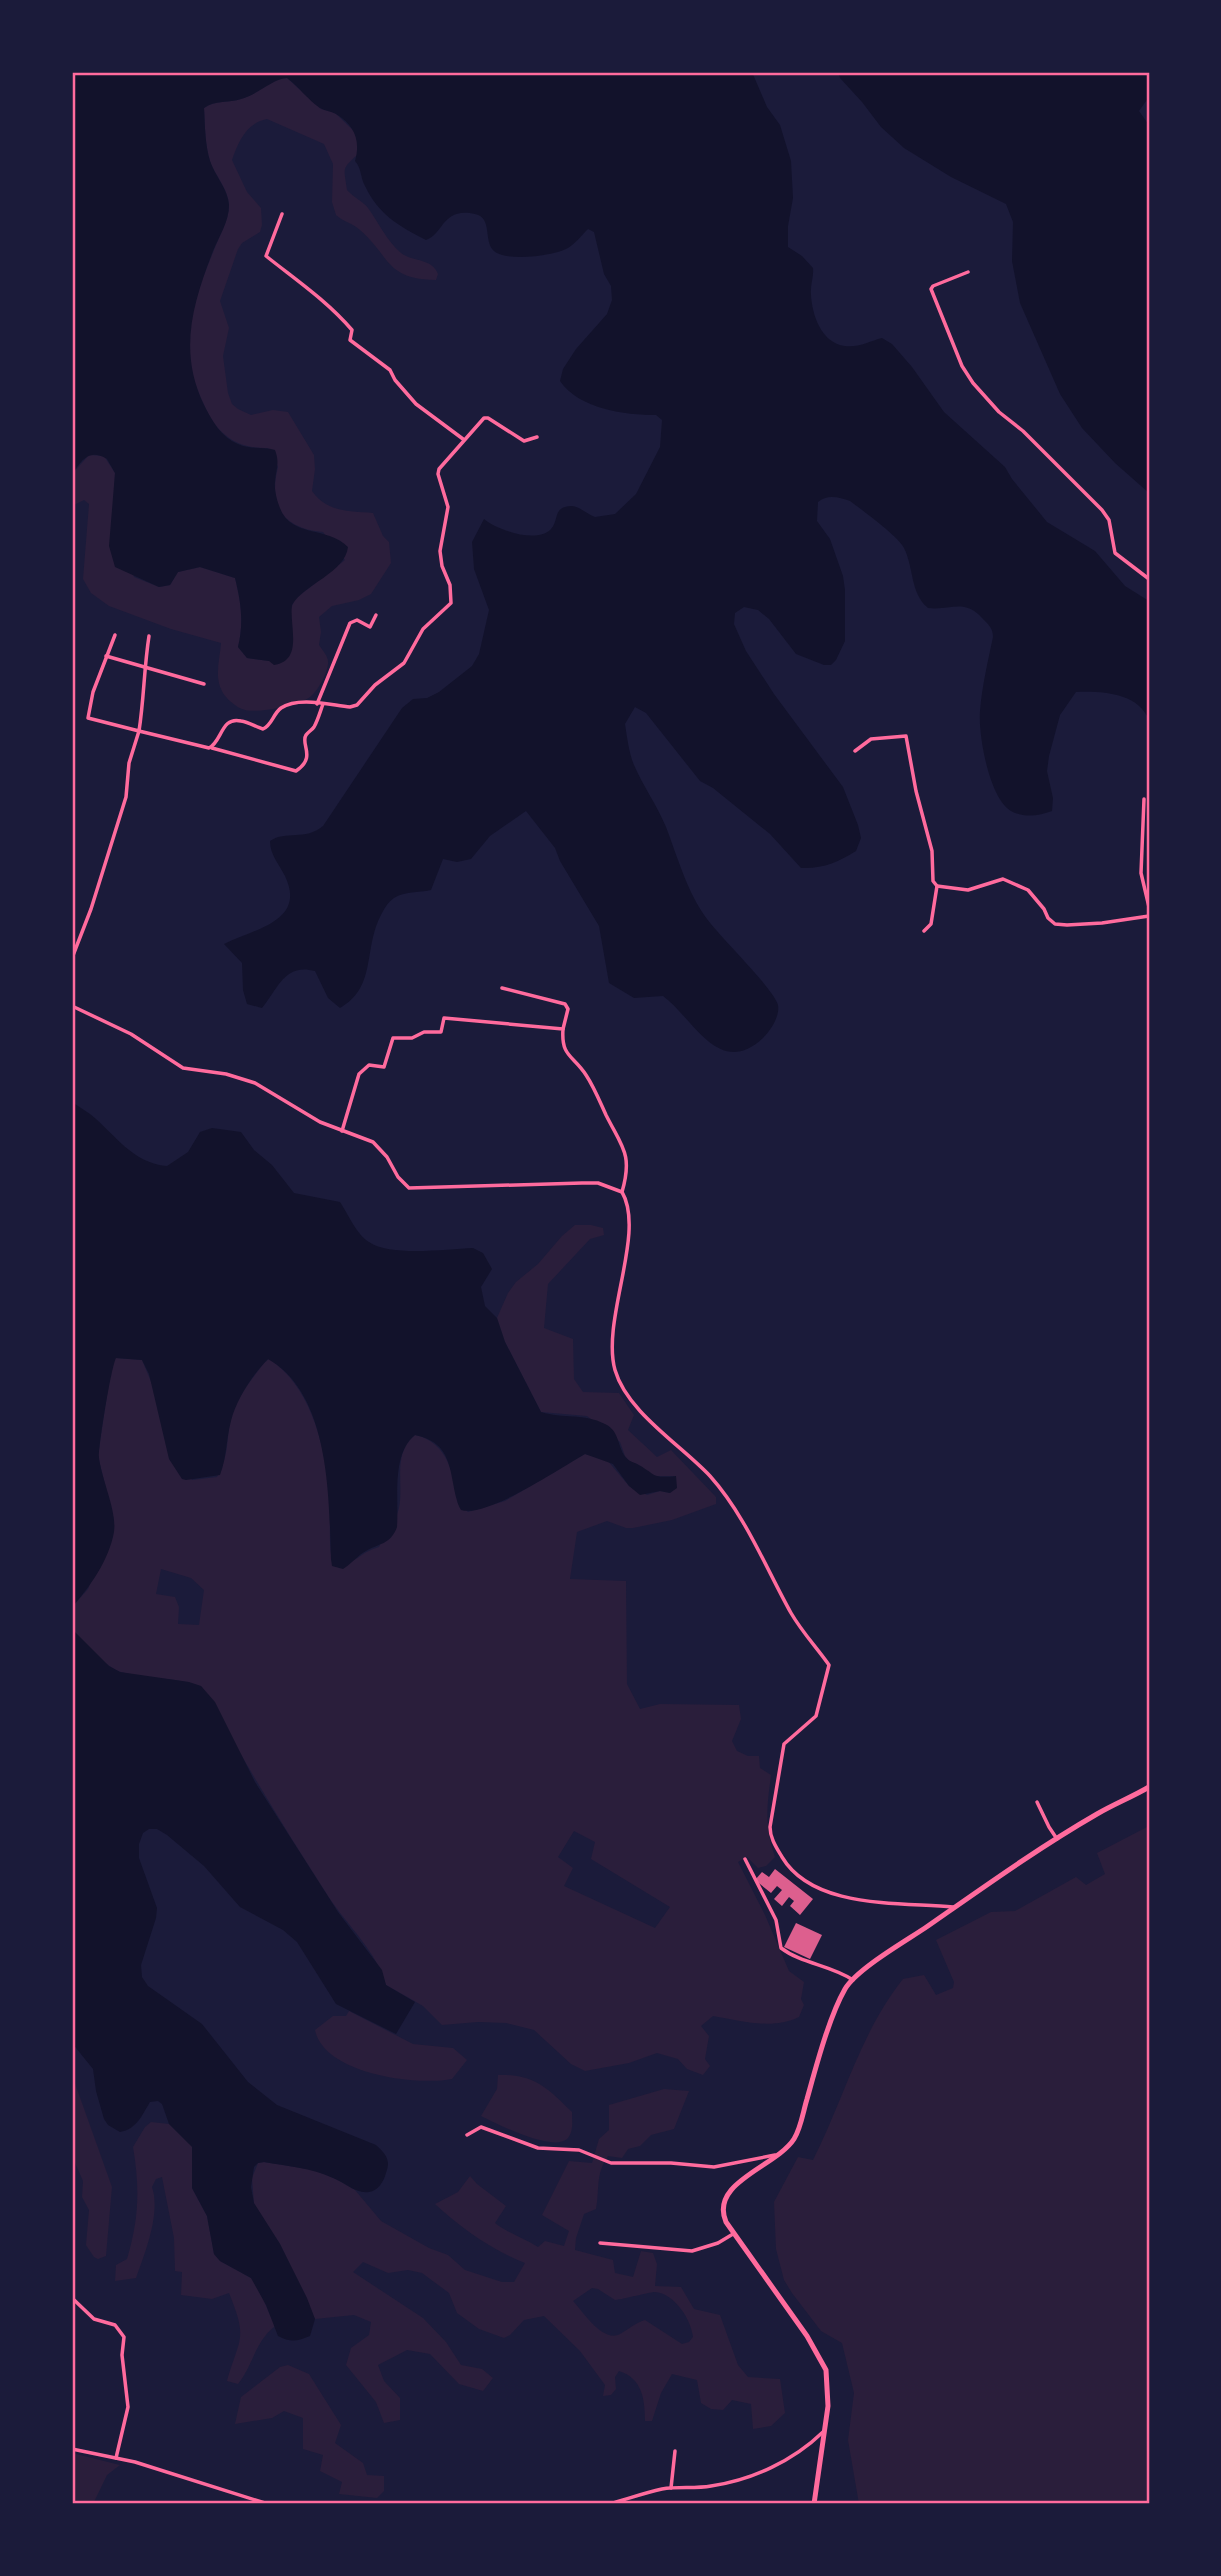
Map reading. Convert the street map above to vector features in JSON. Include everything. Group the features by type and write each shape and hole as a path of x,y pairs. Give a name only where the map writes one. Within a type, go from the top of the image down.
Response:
{"main road":[{"path":"814,2504 822,2432 828,2406 826,2370 807,2336 733,2234 723,2215 723,2202 733,2187 781,2154 798,2133 819,2056 842,1996 853,1980 896,1947 1057,1839 1149,1787"}],"street":[{"path":"282,214 266,256 307,285 352,330 349,339 390,370 394,380 416,404 463,439"},
{"path":"968,272 931,289 962,366 984,397 1023,431 1068,479 1102,510 1109,520 1115,553 1149,579"},
{"path":"211,747 215,745 226,723 232,721 240,720 265,729 281,708 298,703 350,707 357,705 375,685 404,663 423,629 451,603 450,585 442,566 440,551 449,507 438,473 463,439 485,417 524,441 537,437"},
{"path":"317,704 350,623 357,620 370,627 376,615"},
{"path":"115,635 93,692 88,718 211,747 296,771 304,765 308,751 304,740 313,730 323,704"},
{"path":"72,958 91,909 126,797 129,762 139,731 145,692 144,666 149,636"},
{"path":"106,656 204,684"},
{"path":"855,751 871,740 906,736 915,791 932,851 933,881 937,886 968,890 1003,879 1028,890 1051,921 1067,925 1115,922 1149,916"},
{"path":"1144,799 1141,873 1149,907"},
{"path":"924,931 931,925 937,886"},
{"path":"502,988 565,1004 568,1009 562,1044 566,1054 588,1078 625,1149 626,1171 622,1192 629,1218 613,1338 613,1361 623,1390 711,1477 744,1525 793,1617 829,1665 816,1716 784,1744 770,1827 776,1848 799,1877 826,1893 853,1899 955,1907"},
{"path":"72,1006 131,1034 183,1068 226,1074 255,1083 320,1122 364,1138 381,1149 401,1182 413,1189 582,1182 598,1183 622,1192"},
{"path":"342,1130 359,1074 369,1065 384,1067 395,1036 412,1038 424,1032 439,1032 444,1018 563,1029"},
{"path":"1037,1802 1057,1839"},
{"path":"745,1859 776,1920 781,1948 853,1980"},
{"path":"467,2135 481,2127 538,2148 570,2148 589,2152 611,2163 625,2164 671,2163 714,2167 781,2154"},
{"path":"600,2243 692,2251 711,2246 733,2234"},
{"path":"72,2298 94,2319 115,2325 124,2337 122,2355 128,2407 116,2458"},
{"path":"609,2504 671,2488 710,2487 775,2466 806,2449 822,2432"},
{"path":"72,2449 116,2458 268,2504"},
{"path":"671,2488 675,2451"}],"shaded area":[{"path":"72,72 752,72 767,107 780,125 791,161 793,198 788,226 788,247 802,256 813,268 812,303 819,326 830,339 845,346 882,338 892,344 944,412 1005,467 1047,522 1095,551 1125,586 1149,601 1149,720 1137,704 1128,699 1108,693 1076,692 1060,715 1049,756 1047,771 1053,798 1052,811 1031,816 1011,811 1003,804 991,780 981,734 980,711 993,637 991,629 969,608 928,608 918,595 904,548 895,537 850,501 837,497 825,498 818,502 817,521 830,539 845,590 845,641 836,660 831,665 824,665 796,654 769,619 758,610 744,607 735,613 734,624 746,651 774,694 843,787 861,838 856,851 830,864 801,868 770,834 713,788 700,781 646,713 635,707 625,724 634,765 662,819 694,898 707,919 767,987 778,1005 774,1023 763,1038 747,1049 733,1052 720,1049 708,1041 663,996 634,998 609,983 599,926 555,848 526,811 490,836 471,859 457,862 443,859 431,890 403,894 390,902 376,928 368,966 359,989 352,999 340,1008 328,998 315,971 305,969 296,970 284,979 262,1008 247,1004 243,990 242,963 224,944 274,922 289,904 290,892 285,876 273,855 270,841 282,836 309,833 323,826 402,708 413,699 427,698 439,692 472,666 479,654 489,610 474,569 472,542 484,519 507,531 536,535 551,529 559,511 565,507 577,507 595,517 615,514 636,494 660,447 662,420 656,415 617,412 591,404 568,390 560,381 563,369 576,349 607,314 612,300 611,286 604,274 594,232 588,229 574,244 561,251 530,257 509,256 494,251 491,247 481,216 464,213 450,218 426,240 391,219 370,196 355,161 357,146 352,128 336,114 316,105 287,78 241,99 208,105 204,108 208,155 226,193 229,211 206,270 191,327 190,346 196,385 210,417 227,437 243,446 275,450 275,491 285,517 292,524 330,536 348,547 340,564 305,591 292,605 293,641 289,657 274,665 269,661 247,658 238,647 241,612 235,578 200,567 178,572 170,585 159,587 115,567 109,546 115,473 107,459 91,455 83,460 72,474"},
{"path":"838,72 1149,72 1149,97 1139,111 1149,125 1149,493 1115,463 1082,428 1060,394 1020,303 1012,261 1013,222 1006,204 951,177 904,148 881,127 840,78"},
{"path":"287,78 321,109 335,113 357,134 357,155 345,169 347,190 366,206 401,253 431,265 438,274 436,280 419,279 398,271 360,230 336,215 332,202 333,164 324,144 267,119 248,129 232,160 247,192 261,208 262,225 260,232 242,243 238,249 220,301 229,328 223,356 228,393 232,404 251,415 273,410 288,412 314,455 312,491 331,507 373,513 383,536 389,542 391,563 371,594 359,600 332,606 319,617 319,645 327,656 328,664 319,687 313,694 287,706 248,711 230,702 223,694 218,674 221,643 171,629 109,606 91,593 83,579 89,504 84,500 72,506 72,474 89,455 104,456 115,473 114,502 134,577 159,587 170,585 178,572 200,567 235,578 241,612 238,647 247,658 269,661 295,599 345,560 323,532 298,526 282,513 275,493 278,467 268,448 241,444 219,429 199,393 189,358 189,331 195,303 229,211 226,193 210,161 204,108 247,97"},
{"path":"72,1102 90,1114 134,1154 155,1164 167,1166 188,1152 200,1132 212,1128 241,1132 294,1193 340,1202 365,1239 379,1247 405,1251 473,1248 483,1253 492,1269 481,1287 485,1306 497,1318 505,1342 541,1412 589,1418 605,1424 615,1434 627,1459 654,1475 676,1476 677,1488 670,1493 660,1491 640,1495 629,1486 613,1464 585,1454 542,1480 488,1507 461,1510 445,1455 429,1440 415,1435 407,1443 399,1465 395,1533 343,1569 332,1566 327,1478 315,1421 304,1396 288,1375 268,1359 251,1380 233,1413 220,1475 186,1480 182,1479 169,1459 149,1374 142,1360 116,1358 105,1408 99,1458 113,1515 114,1532 108,1553 98,1572 72,1607"},
{"path":"575,1225 603,1228 604,1235 590,1239 548,1284 544,1328 573,1339 574,1379 583,1392 619,1393 634,1415 628,1430 657,1457 671,1450 716,1497 716,1504 672,1520 633,1528 607,1521 577,1532 570,1579 626,1581 627,1684 640,1709 660,1704 739,1705 741,1719 732,1741 737,1751 748,1756 759,1756 760,1768 771,1775 767,1816 775,1857 766,1866 758,1868 747,1857 738,1862 789,1971 804,1982 801,1999 804,2005 799,2017 778,2023 757,2023 713,2016 701,2026 709,2036 705,2059 710,2066 703,2075 687,2069 678,2059 657,2053 629,2063 585,2071 571,2064 534,2030 506,2023 442,2025 423,2006 386,1985 376,1961 312,1870 202,1687 182,1681 121,1672 94,1654 72,1629 72,1607 88,1589 114,1521 98,1456 115,1358 142,1360 192,1480 217,1477 225,1456 235,1406 264,1363 269,1359 283,1370 304,1398 323,1450 329,1486 333,1566 352,1561 379,1547 398,1513 401,1460 408,1443 415,1435 426,1439 442,1452 451,1471 458,1504 468,1512 505,1501 585,1454 607,1460 629,1486 647,1495 660,1491 670,1493 676,1476 653,1476 630,1462 620,1442 587,1416 541,1412 505,1342 497,1318 508,1293","holes":["161,1569 191,1578 204,1590 199,1625 178,1624 179,1607 175,1597 156,1594","574,1831 595,1842 591,1859 670,1907 655,1928 564,1886 573,1868 558,1857"]},
{"path":"72,1629 109,1666 120,1672 201,1686 215,1702 255,1782 338,1912 382,1970 386,1985 415,2002 396,2034 336,2004 297,1942 283,1930 240,1907 204,1866 167,1835 157,1829 149,1829 143,1833 139,1844 139,1858 157,1908 141,1965 142,1977 148,1986 202,2024 248,2082 277,2105 376,2145 388,2161 382,2182 369,2192 359,2191 333,2178 308,2170 264,2162 254,2167 251,2187 254,2203 280,2244 315,2319 310,2336 302,2339 291,2340 278,2336 266,2305 251,2278 220,2261 214,2254 207,2216 192,2188 192,2147 169,2124 162,2104 158,2101 150,2102 138,2121 126,2130 120,2132 108,2125 96,2091 93,2069 72,2043"},
{"path":"1149,1826 1149,2504 859,2504 848,2440 854,2393 842,2343 821,2331 784,2280 776,2249 774,2202 798,2157 813,2160 875,2021 903,1979 924,1975 936,1995 953,1988 954,1982 936,1940 991,1912 1015,1911 1076,1877 1086,1885 1105,1874 1097,1853"},
{"path":"349,2011 413,2044 453,2048 467,2060 452,2079 436,2081 395,2078 353,2067 335,2057 322,2045 315,2030 333,2016 346,2016"},
{"path":"72,2075 112,2187 106,2256 98,2259 86,2245 89,2210 82,2197 83,2181 72,2156"},
{"path":"498,2075 531,2080 555,2096 572,2112 572,2130 567,2139 560,2142 537,2140 481,2116 497,2089"},
{"path":"664,2089 689,2091 674,2129 651,2135 640,2146 628,2149 622,2158 608,2156 600,2176 596,2209 584,2214 575,2250 613,2260 615,2273 633,2277 641,2251 653,2253 657,2264 655,2286 681,2287 694,2309 720,2315 738,2365 748,2377 780,2379 785,2413 771,2426 753,2429 751,2404 732,2400 723,2410 711,2409 701,2403 697,2380 672,2374 661,2393 652,2421 645,2421 641,2390 633,2379 619,2371 615,2377 616,2389 611,2395 603,2396 605,2385 580,2351 544,2316 524,2320 504,2338 479,2329 457,2313 449,2293 422,2273 408,2270 388,2273 363,2262 353,2272 423,2318 446,2342 461,2365 482,2369 493,2378 483,2391 459,2384 430,2354 407,2350 378,2365 384,2381 400,2398 400,2420 384,2423 376,2402 346,2365 351,2348 369,2335 371,2322 354,2315 315,2319 280,2244 254,2204 252,2178 258,2163 314,2170 336,2179 355,2190 381,2221 429,2248 448,2255 465,2270 502,2282 514,2282 525,2263 477,2238 435,2204 458,2192 470,2176 506,2206 495,2223 538,2247 545,2241 564,2246 569,2231 542,2215 569,2161 592,2163 599,2139 609,2130 609,2105","holes":["592,2288 615,2300 652,2292 662,2293 680,2308 693,2337 682,2344 645,2320 614,2336 601,2331 573,2301"]},
{"path":"151,2122 169,2124 192,2146 192,2188 207,2216 214,2254 220,2261 251,2278 275,2326 263,2339 238,2384 227,2381 240,2338 235,2308 229,2293 212,2299 181,2295 182,2272 175,2271 174,2238 162,2177 156,2179 152,2187 155,2209 153,2221 136,2278 115,2281 116,2265 127,2259 136,2217 137,2176 133,2147"},
{"path":"288,2365 309,2374 341,2425 335,2443 363,2463 367,2475 384,2476 384,2491 377,2498 339,2494 342,2482 320,2471 323,2455 303,2449 303,2418 284,2411 272,2418 235,2424 241,2397 280,2367"},
{"path":"72,2453 120,2465 107,2475 93,2504 72,2504"}],"building":[{"path":"775,1869 813,1899 800,1915 790,1906 794,1901 789,1897 782,1906 774,1899 782,1890 777,1886 771,1893 755,1880 762,1872 769,1877"},
{"path":"796,1923 822,1935 810,1959 784,1947"}]}
